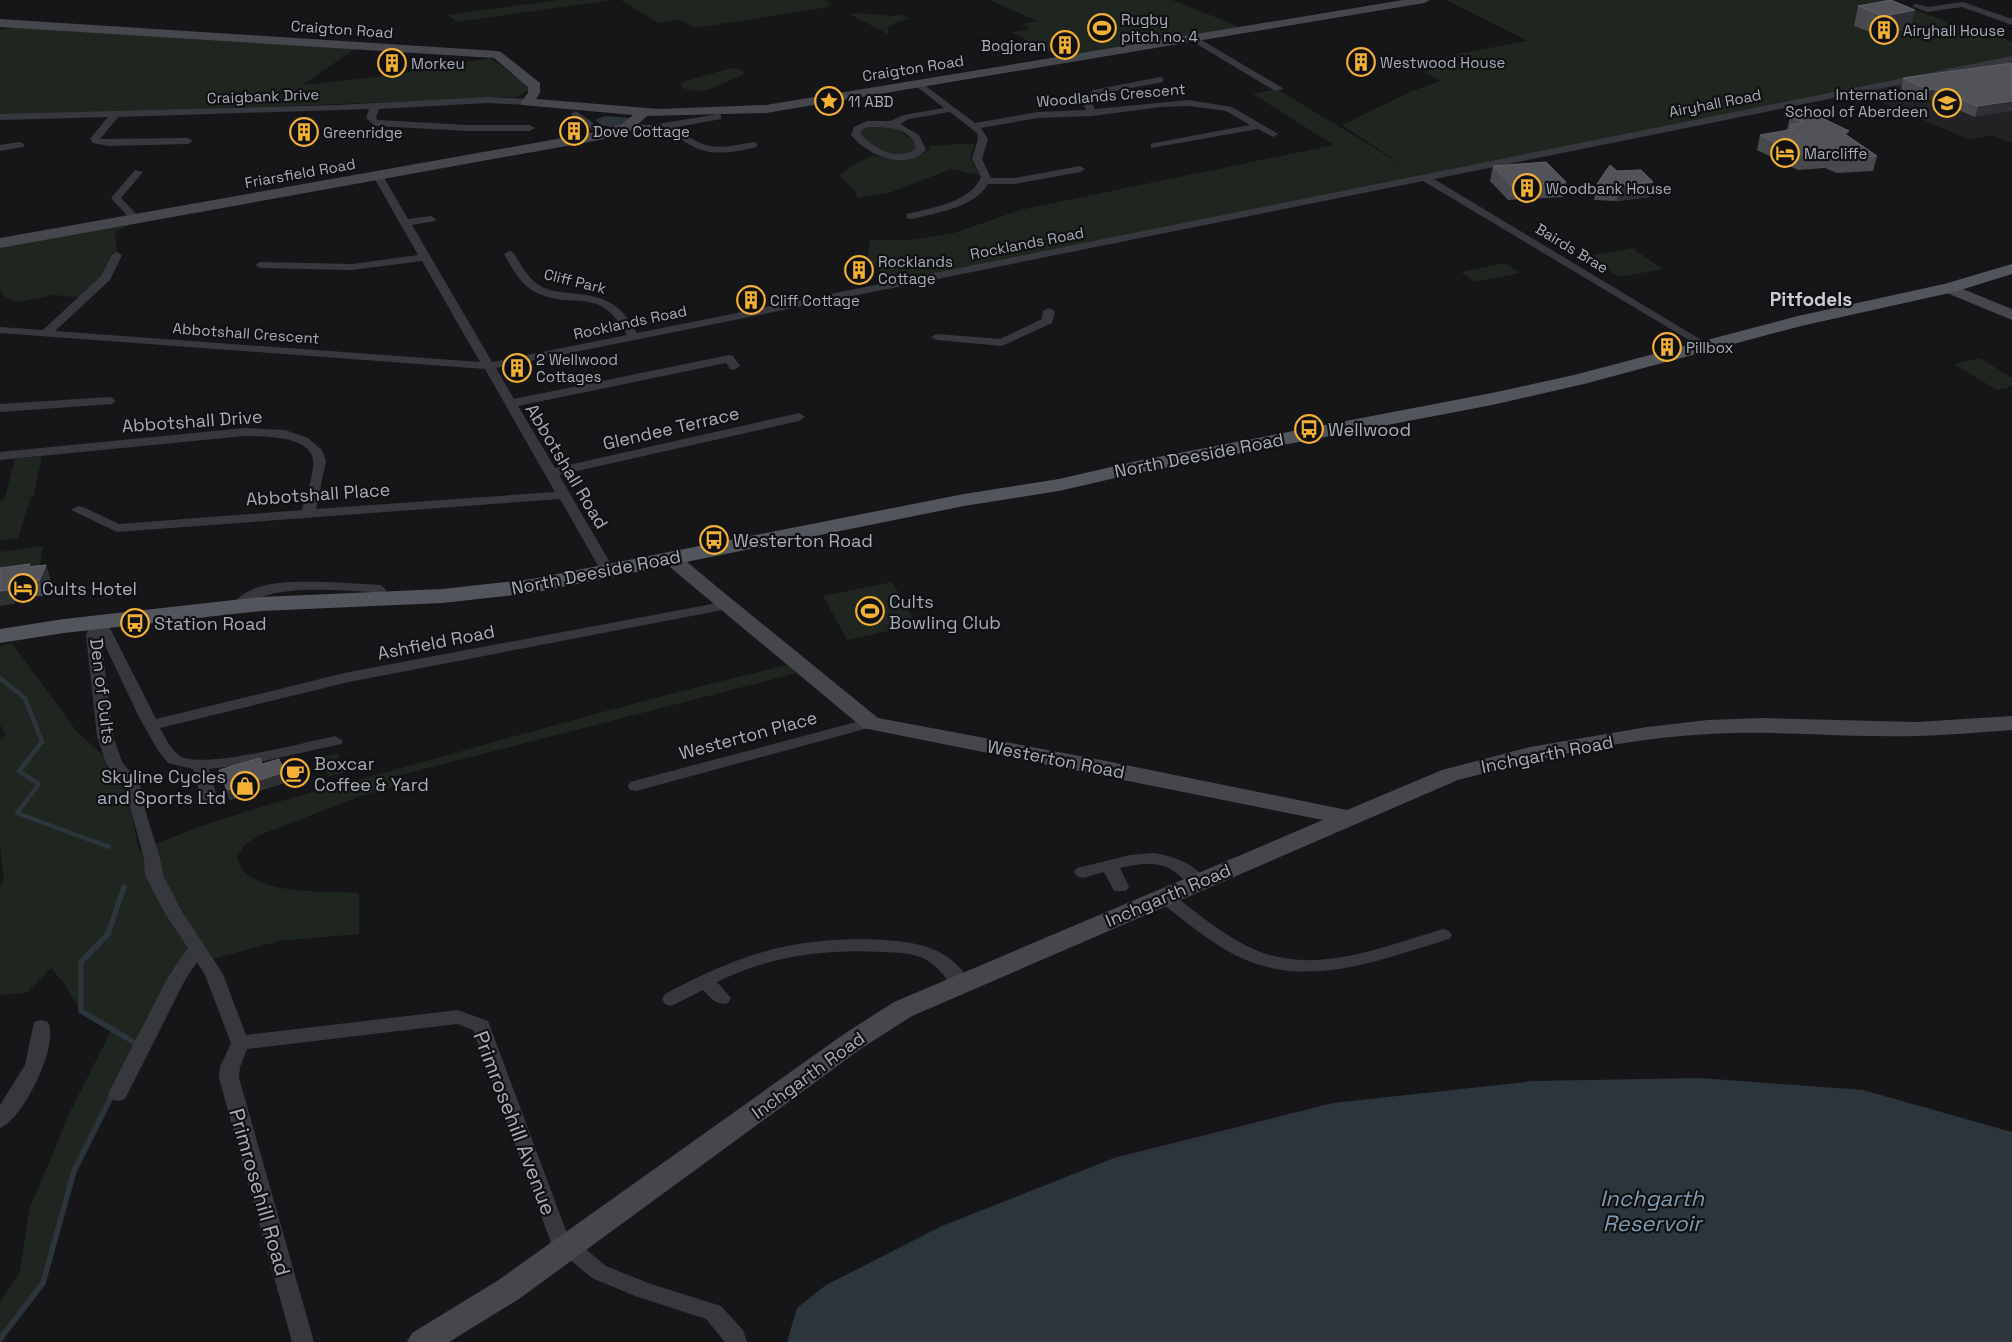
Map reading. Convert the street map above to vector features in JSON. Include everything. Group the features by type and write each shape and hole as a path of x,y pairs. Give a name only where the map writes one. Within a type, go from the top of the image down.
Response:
{"main road":[{"name":"North Deeside Road","path":"0,636 42,628 238,607 484,592 532,586 842,526 964,500 1059,485 1147,465 1492,399 1576,380 1798,321 1948,288 2012,269"}],"street":[{"name":"Craigton Road","path":"526,102 644,112 712,113 766,109 1424,0"},
{"path":"1916,6 1927,10 1947,7 1963,13 1978,10 2012,22"},
{"name":"Craigton Road","path":"0,23 497,55 535,86 534,93 526,102"},
{"path":"1193,38 1278,89"},
{"name":"Airyhall Road","path":"1424,177 2012,59"},
{"path":"1092,113 1086,100 1096,92 1135,81 1160,80"},
{"path":"919,84 981,132 983,139 977,159 986,174 986,181"},
{"name":"Craigbank Drive","path":"0,117 375,106 488,100 526,102"},
{"name":"Woodlands Crescent","path":"975,126 1038,115 1092,113 1161,104 1189,103 1229,109 1273,134"},
{"path":"375,106 371,118 374,123 524,126"},
{"path":"892,124 915,137 920,143 921,150 913,155 888,156 870,148 856,135 857,129 860,126 877,123 892,124 907,117 953,109"},
{"path":"598,116 579,117 605,135 627,127 644,112"},
{"path":"115,114 96,141 108,143 167,138 188,141"},
{"path":"627,127 644,128 718,117"},
{"path":"670,125 693,147 736,153 754,146"},
{"path":"1154,146 1259,126"},
{"name":"Friarsfield Road","path":"0,243 605,135"},
{"path":"1167,135 1176,142"},
{"path":"0,148 20,145"},
{"path":"911,216 954,204 974,193 986,181 1015,181 1080,169"},
{"path":"136,219 116,198 118,192 131,182 138,172"},
{"name":"Abbotshall Road","path":"378,176 608,571"},
{"name":"Rocklands Road","path":"489,366 1424,177"},
{"name":"Bairds Brae","path":"1424,177 1704,346"},
{"path":"405,223 431,219"},
{"name":"Cliff Park","path":"509,254 528,282 539,290 591,298 607,304 617,311 634,337"},
{"path":"47,332 106,278 117,255"},
{"path":"260,265 352,267 425,257"},
{"path":"1948,288 2012,315"},
{"path":"937,337 1002,343 1048,321 1050,311"},
{"name":"Abbotshall Crescent","path":"0,330 489,366"},
{"path":"510,404 730,359 734,366"},
{"path":"0,408 109,401"},
{"name":"Glendee Terrace","path":"551,472 799,417"},
{"name":"Abbotshall Drive","path":"0,456 244,432 285,434 304,441 316,450 320,461 308,514"},
{"name":"Abbotshall Place","path":"78,510 117,528 565,495"},
{"name":"Westerton Road","path":"674,557 678,564 787,656 871,723 1110,769 1347,818"},
{"name":"Ashfield Road","path":"152,726 349,677 728,605"},
{"path":"98,623 106,633 152,726 169,754 176,761 186,765 216,765 335,741"},
{"name":"Den of Cults","path":"98,623 93,635 105,736 114,763 132,784 138,813 152,858 154,875 196,950 214,974 240,1043"},
{"name":"Westerton Place","path":"636,786 871,723"},
{"name":"Inchgarth Road","path":"423,1342 446,1330 508,1290 853,1041 903,1009 962,982 1166,898 1198,882 1450,775 1530,754 1647,734 1708,727 1917,729 2012,723"},
{"path":"200,766 209,797"},
{"path":"1083,872 1110,865 1144,860 1166,861 1179,866 1198,882"},
{"path":"1110,865 1120,887"},
{"path":"1166,898 1226,942 1252,956 1296,966 1320,966 1344,962 1443,935"},
{"path":"671,999 729,969 780,954 830,946 868,945 909,948 927,952 946,965 962,982"},
{"path":"118,1094 163,1003 196,950"},
{"path":"705,981 722,998"},
{"name":"Primrosehill Avenue","path":"240,1043 458,1017 476,1022 481,1026 561,1246 566,1248"},
{"path":"0,1120 33,1072 43,1044 41,1027"},
{"name":"Primrosehill Road","path":"240,1043 230,1067 229,1078 303,1342"},
{"path":"566,1248 576,1253 599,1272 643,1290 713,1312 735,1337 736,1342"}],"shaded area":[{"path":"558,0 613,0 457,22 447,15"},
{"path":"621,0 824,0 833,4 827,5 829,7 695,28 679,19 658,23"},
{"path":"989,0 1172,0 1240,27 1065,60 1011,32 1030,29 1022,24 1038,21"},
{"path":"1446,0 1888,0 1945,21 2012,41 2012,58 893,284 868,258 870,240 911,240 954,233 1020,210 1334,145 1253,94 1277,89 1409,169 1342,125 1412,91 1441,81 1424,72 1464,62 1452,55 1528,41"},
{"path":"849,14 904,15 909,19 896,22 888,28 888,34"},
{"path":"17,26 356,48 303,85 386,76 490,58 525,83 530,89 517,97 0,117 0,30"},
{"name":"International School of Aberdeen","path":"2012,61 2012,143 1992,135 1970,140 1857,92"},
{"path":"731,68 743,70 743,75 708,90 696,91 682,88 682,83 686,81"},
{"path":"888,125 912,139 918,149 903,155 894,155 878,149 859,132 863,127"},
{"path":"975,144 970,158 979,175 951,169 889,193 858,198 854,189 839,175 870,157 905,159 928,151 930,146"},
{"path":"142,219 115,232 117,255 85,298 53,295 18,302 3,296 0,289 0,243"},
{"path":"1632,248 1663,269 1619,277 1588,256"},
{"path":"1505,263 1520,273 1475,282 1461,272"},
{"path":"1980,358 2012,378 2012,387 1997,390 1954,364"},
{"path":"42,456 34,496 16,498 31,497 18,538 0,541 0,501 4,500 15,459"},
{"path":"43,546 38,574 0,578 0,552"},
{"name":"Cults Bowling Club","path":"892,582 917,625 847,640 823,596"},
{"path":"12,643 77,732 102,754 126,788 139,851 172,837 241,813 602,712 788,665 797,673 393,777 396,786 358,797 260,835 244,845 237,858 241,867 255,879 268,885 315,892 359,893 359,934 279,941 194,964 171,976 74,1171 43,1283 0,1339 0,1302 20,1272 29,1210 70,1112 112,1029 81,1011 63,982 51,968 26,993 0,995 0,886 4,881 0,847 0,738 6,734 0,725 0,646"},
{"path":"337,753 344,772 328,777 321,757"}],"water":[{"path":"605,116 631,118 616,128 601,125 595,120"},
{"name":"Inchgarth Reservoir","path":"1700,1078 1863,1090 2012,1132 2012,1342 787,1342 797,1308 826,1285 942,1226 1114,1158 1333,1103 1534,1081"}],"building":[{"path":"1891,0 1915,10 1883,16 1858,6"},
{"path":"2012,63 2012,101 1978,106 1935,89 1929,90 1903,78"},
{"path":"1810,112 1849,131 1845,134 1877,156 1841,158 1829,153 1802,155 1760,135 1794,129 1789,126 1803,122 1790,116"},
{"path":"1546,162 1566,182 1511,185 1493,166"},
{"path":"1610,165 1617,171 1641,170 1653,182 1619,186 1597,184"},
{"path":"30,564 29,567 46,565 39,581 10,582 9,590 0,591 0,568"},
{"path":"260,758 262,764 279,759 285,772 227,790 219,770"}],"waterway":[{"path":"0,678 25,698 42,742 19,771 39,784 17,813 109,847"},
{"path":"124,887 108,934 81,962 81,1011 137,1044 136,1046"},
{"path":"0,1339 43,1283 74,1171 113,1093"}],"place":[{"name":"Rugby pitch no. 4","path":"1102,28"},
{"name":"Airyhall House","path":"1884,30"},
{"name":"Bogjoran","path":"1065,45"},
{"name":"Westwood House","path":"1361,62"},
{"name":"Morkeu","path":"392,63"},
{"name":"11 ABD","path":"829,101"},
{"name":"International School of Aberdeen","path":"1947,103"},
{"name":"Dove Cottage","path":"574,131"},
{"name":"Greenridge","path":"304,132"},
{"name":"Marcliffe","path":"1785,153"},
{"name":"Woodbank House","path":"1527,188"},
{"name":"Rocklands Cottage","path":"859,270"},
{"name":"Cliff Cottage","path":"751,300"},
{"name":"Pillbox","path":"1667,347"},
{"name":"2 Wellwood Cottages","path":"517,368"},
{"name":"Wellwood","path":"1309,429"},
{"name":"Westerton Road","path":"714,540"},
{"name":"Cults Hotel","path":"23,588"},
{"name":"Cults Bowling Club","path":"870,611"},
{"name":"Station Road","path":"135,623"},
{"name":"Boxcar Coffee & Yard","path":"295,773"},
{"name":"Skyline Cycles and Sports Ltd","path":"245,786"}],"district":[{"name":"Pitfodels","path":"1811,299"}]}
